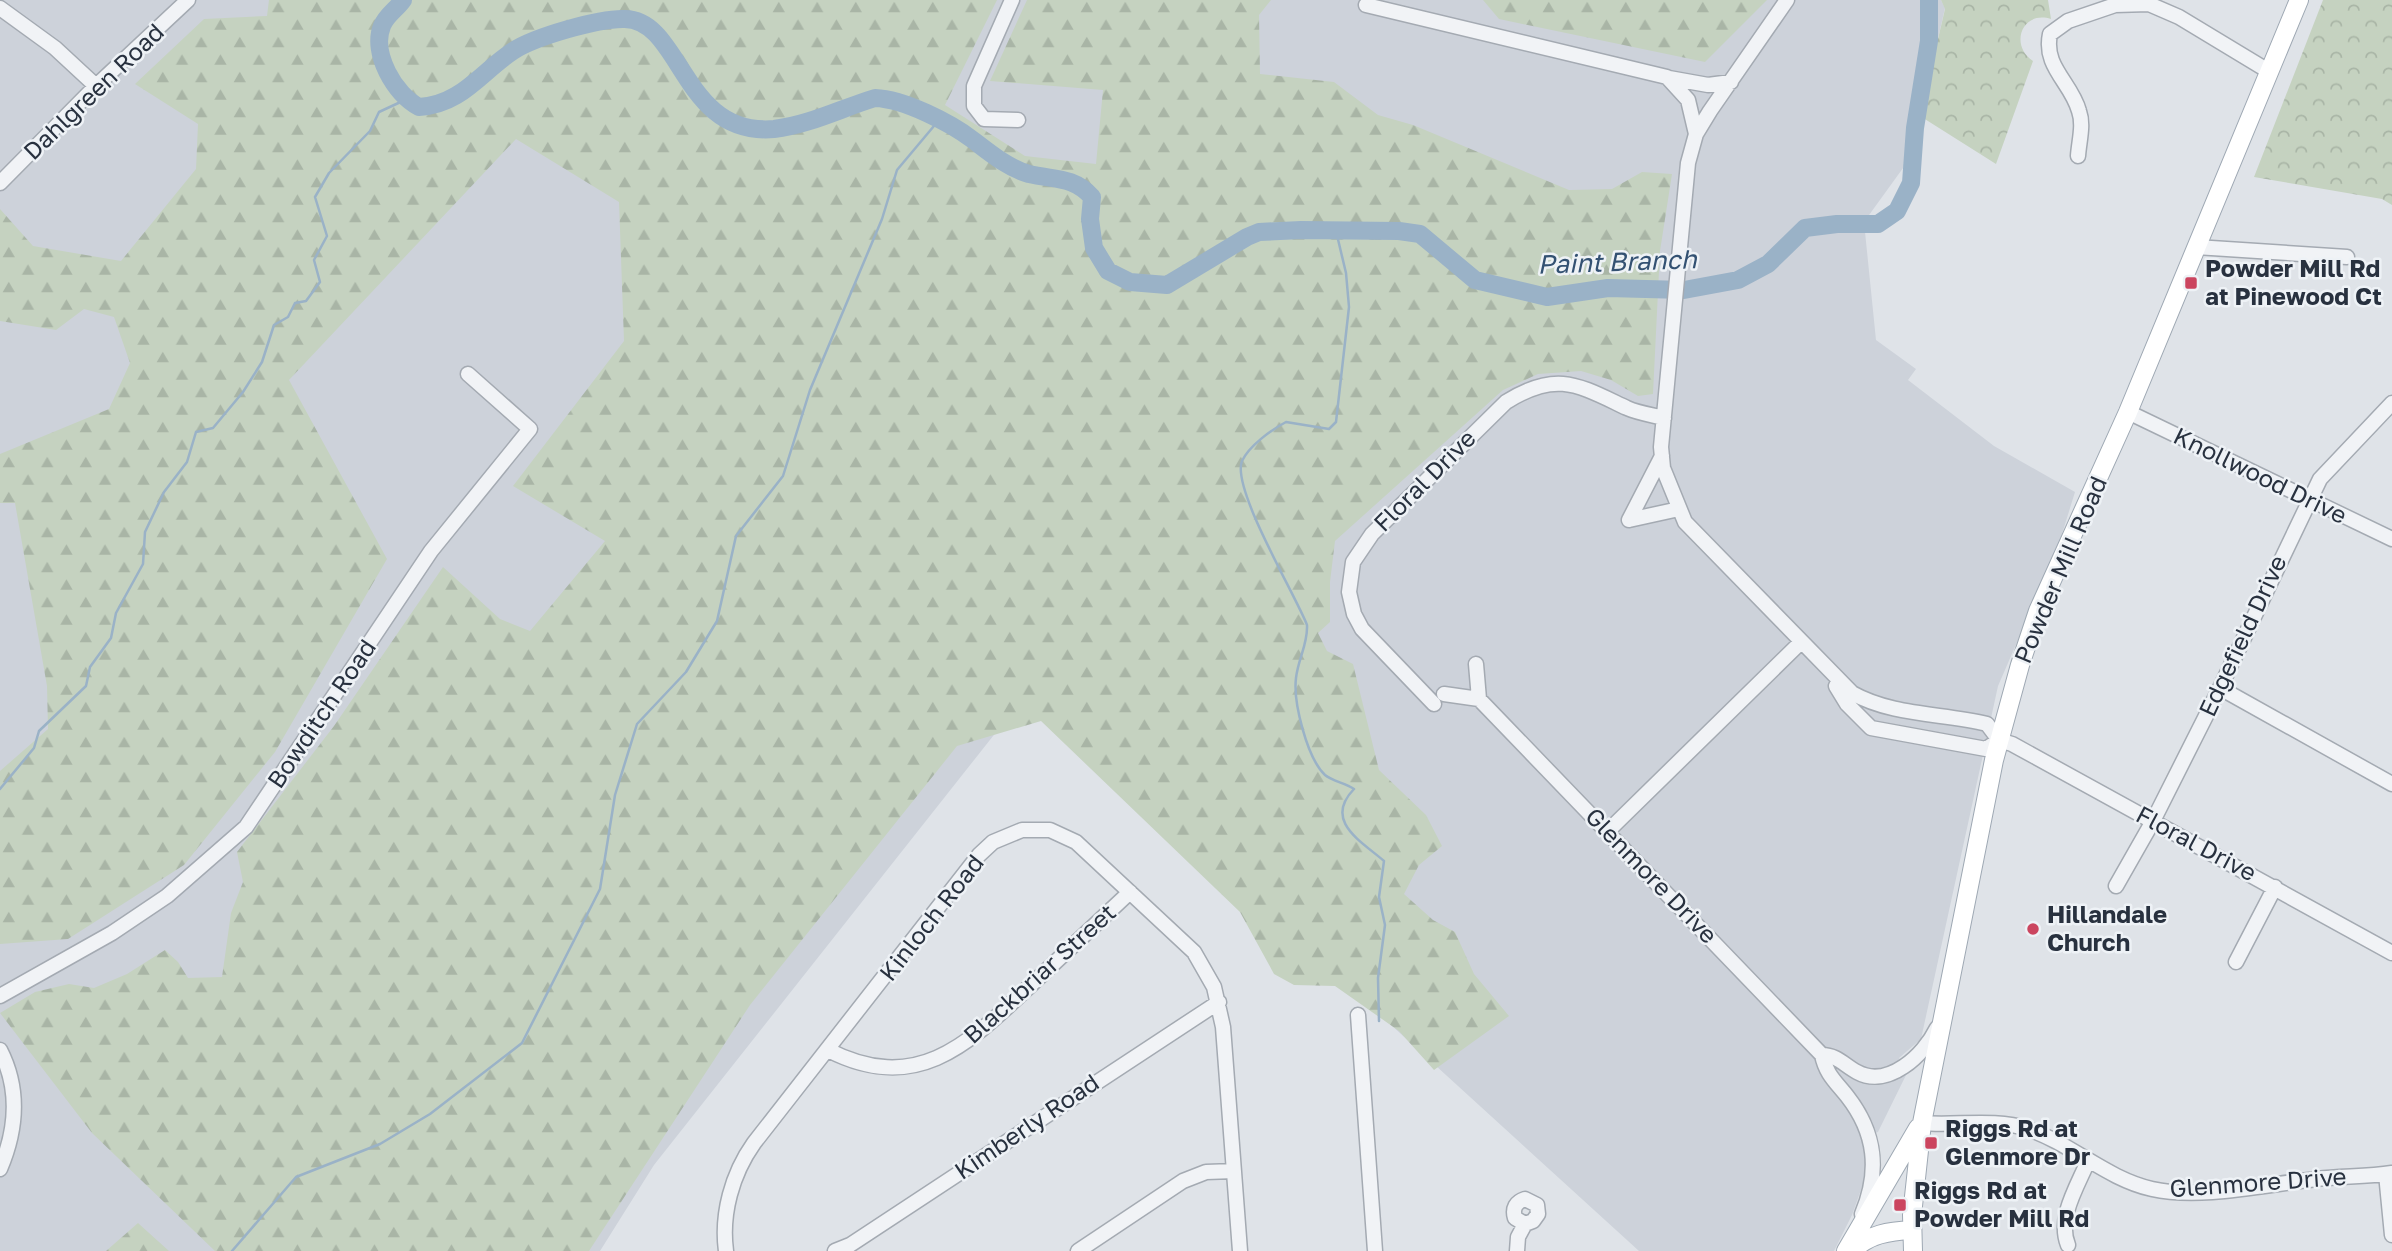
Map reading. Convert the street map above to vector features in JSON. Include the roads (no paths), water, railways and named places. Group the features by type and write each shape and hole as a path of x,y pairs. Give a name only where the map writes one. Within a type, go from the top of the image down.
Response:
{"main road":[{"name":"Powder Mill Road","path":"1913,1241 1922,1122 1944,1011 1999,740 2038,611 2128,412 2299,0"},
{"path":"1850,1247 1922,1122"},
{"path":"1850,1247 1892,1231 1913,1241"},
{"path":"1872,1251 1896,1241 1913,1241"}],"street":[{"name":"Dahlgreen Road","path":"0,183 96,86 188,0"},
{"path":"1012,0 974,86 974,106 984,119 1018,120"},
{"name":"Floral Drive","path":"1787,0 1696,134 1686,185 1662,456 1663,468 1685,522 1800,643 1864,700 1904,711 1987,724 1999,740 2275,887 2392,953"},
{"path":"2078,156 2081,127 2079,110 2057,74 2049,54 2050,34 2068,21 2115,5 2149,4 2179,17 2270,72"},
{"path":"1366,5 1667,77 1708,85 1731,82"},
{"path":"0,8 55,48 96,86"},
{"path":"1667,77 1688,100 1696,134"},
{"path":"2196,247 2347,257"},
{"name":"Bowditch Road","path":"0,996 112,933 178,889 246,827 432,551 530,429 468,374"},
{"name":"Floral Drive","path":"1479,699 1439,699 1363,629 1354,614 1349,592 1353,562 1371,534 1506,402 1533,388 1553,382 1571,383 1595,390 1629,409 1664,418"},
{"name":"Edgefield Drive","path":"2116,886 2153,821 2220,688 2308,499 2320,479 2392,402"},
{"name":"Knollwood Drive","path":"2128,412 2392,539"},
{"path":"1662,456 1629,520 1679,509"},
{"path":"1608,831 1800,643"},
{"path":"1476,664 1479,699"},
{"name":"Floral Drive","path":"1834,676 1847,704 1871,728 1986,749 1999,740"},
{"path":"2220,688 2392,783"},
{"name":"Glenmore Drive","path":"1479,699 1822,1055"},
{"name":"Kinloch Road","path":"726,1251 726,1215 738,1172 754,1143 979,855 1008,834 1035,829 1066,836 1084,849 1194,952 1208,975 1219,1002 1226,1048 1240,1251"},
{"path":"2236,962 2275,887"},
{"name":"Blackbriar Street","path":"828,1050 864,1066 890,1069 923,1065 957,1049 985,1028 1130,892"},
{"name":"Kimberly Road","path":"836,1251 857,1241 1219,1002"},
{"path":"1850,1247 1864,1210 1874,1171 1873,1143 1856,1108 1825,1072 1822,1055 1833,1055 1859,1073 1876,1077 1894,1072 1924,1049 1944,1011"},
{"path":"1358,1014 1375,1251"},
{"path":"0,1049 9,1073 15,1105 11,1136 0,1169"},
{"name":"Glenmore Drive","path":"1922,1122 1952,1126 2012,1125 2057,1142 2088,1161 2141,1186 2171,1192 2389,1174"},
{"path":"2068,1245 2064,1234 2064,1220 2088,1161"},
{"path":"1078,1251 1183,1181 1206,1172 1234,1171"},
{"path":"2389,1174 2392,1235"},
{"path":"1517,1251 1518,1237 1525,1224"}],"waterway":[{"name":"Paint Branch","path":"403,0 382,26 380,48 387,72 394,83 419,107 434,105 459,94 501,59 536,40 584,25 625,19 644,24 673,56 701,98 720,115 744,127 787,127 875,98 887,99 913,107 964,133 1014,168 1078,185 1092,197 1090,219 1094,248 1108,271 1130,282 1167,285 1259,232 1399,231 1420,234 1475,280 1547,297 1608,288 1684,290 1738,280 1768,264 1805,228 1837,224 1878,224 1897,211 1911,183 1915,128 1929,41 1929,0"},
{"path":"0,789 34,748 39,731 86,686 90,667 111,638 116,613 143,564 145,532 164,492 187,462 196,432 213,428 243,392 262,362 274,325 288,317 295,303 306,301 320,282 314,260 327,236 315,197 329,173 370,131 379,112 407,99"},
{"path":"232,1251 296,1177 380,1144 430,1114 522,1043 600,889 615,795 637,724 686,672 717,621 736,536 783,476 810,390 882,219 897,170 939,120"},
{"path":"1336,231 1346,273 1349,307 1336,422 1329,429 1286,422 1255,444 1242,461 1241,475 1255,517 1307,625 1296,688 1299,715 1307,743 1318,767 1325,775 1354,789 1345,800 1342,811 1344,821 1356,838 1384,861 1379,897 1385,925 1378,978 1379,1021"}],"place":[{"name":"Powder Mill Rd at Pinewood Ct","path":"2191,283"},
{"name":"Hillandale Church","path":"2033,929"},
{"name":"Riggs Rd at Glenmore Dr","path":"1931,1143"},
{"name":"Riggs Rd at Powder Mill Rd","path":"1900,1205"}]}
